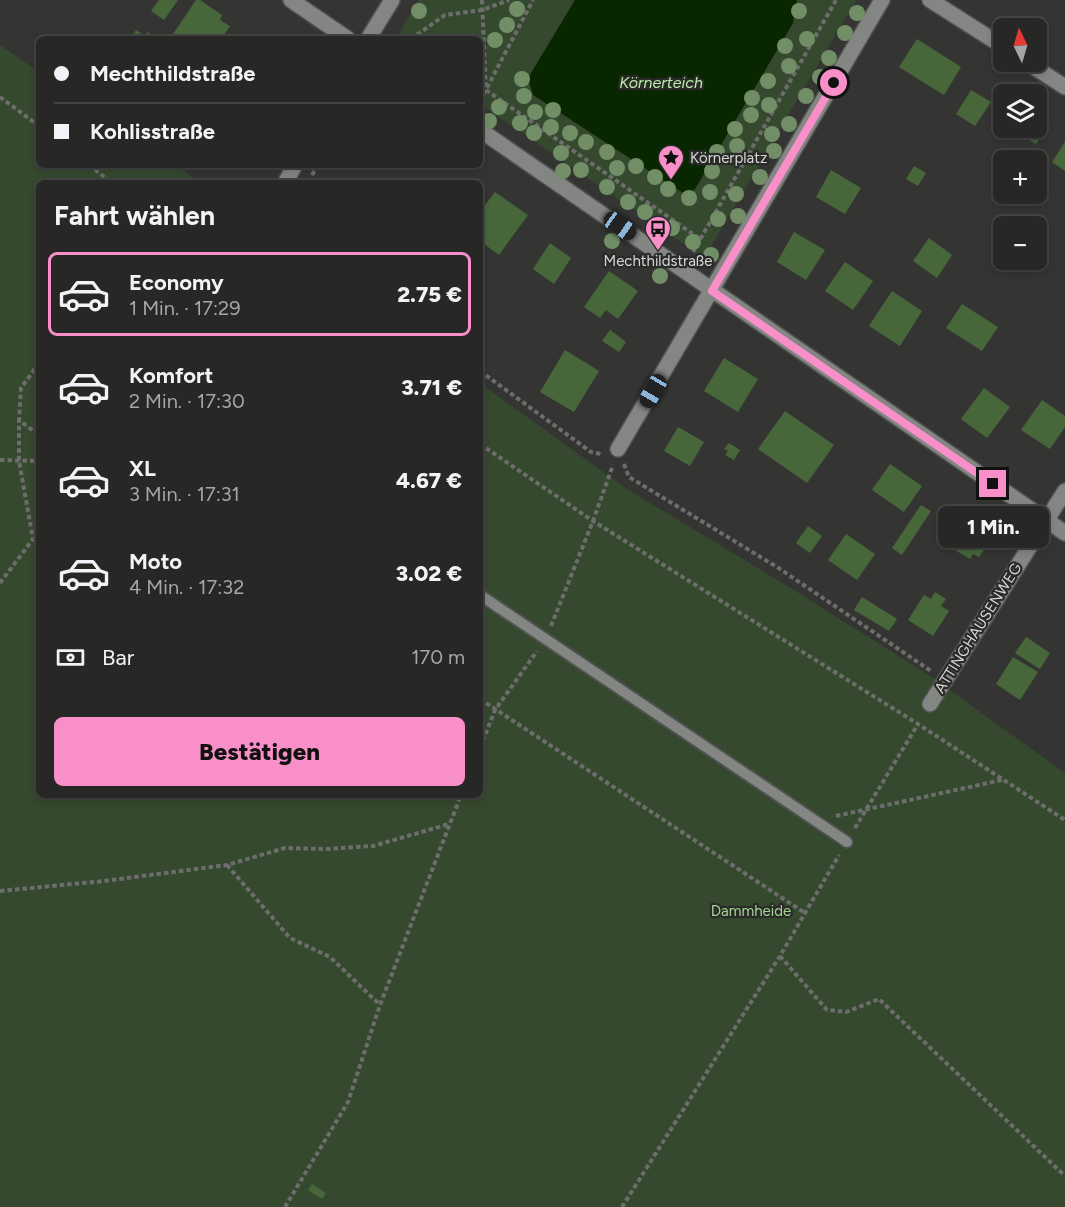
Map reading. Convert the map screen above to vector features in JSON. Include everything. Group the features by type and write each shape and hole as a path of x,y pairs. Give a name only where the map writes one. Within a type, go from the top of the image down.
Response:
{"street":[{"path":"291,0 344,36"},
{"path":"370,36 392,0"},
{"path":"618,449 882,0"},
{"path":"930,0 993,40"},
{"path":"1042,72 1065,87"},
{"path":"483,132 1065,533"},
{"name":"ATTINGHAUSENWEG","path":"930,704 1065,491"}],"lane":[{"path":"483,597 847,842"}],"path":[{"path":"482,0 486,90"},
{"path":"415,36 445,15 482,10 509,0"},
{"path":"483,96 533,0"},
{"path":"693,252 836,0"},
{"path":"486,90 700,239"},
{"path":"0,97 36,124"},
{"path":"93,168 108,180"},
{"path":"0,583 33,539 19,460 19,420 21,388 36,367"},
{"path":"483,373 591,452 605,454 618,449"},
{"path":"19,420 36,433"},
{"path":"483,446 593,522 918,724 1065,820"},
{"path":"593,522 618,449"},
{"path":"618,449 628,477 777,567 944,680"},
{"path":"0,460 36,461"},
{"path":"483,701 805,913"},
{"path":"622,1207 780,956 930,704"},
{"path":"815,820 1003,780"},
{"path":"285,1207 348,1102 380,1005 460,798"},
{"path":"0,891 227,866 285,848 325,849 373,846 449,824"},
{"path":"227,866 290,938 330,957 380,1005"},
{"path":"780,956 827,1010 846,1012 879,999 1065,1176"}],"green space":[{"path":"418,0 575,0 529,78 689,193 695,189 793,23 797,0 856,0 704,258 483,106 483,36 398,36"},
{"name":"Dammheide","path":"0,45 36,70 36,168 179,168 197,180 36,180 36,798 483,798 483,385 627,489 930,676 1065,773 1065,1207 0,1207"}],"water":[{"name":"Körnerteich","path":"575,0 797,0 793,23 695,189 689,193 683,193 533,95 528,78"}],"building":[{"path":"159,0 178,0 164,20 151,11"},
{"path":"196,0 200,0 222,15 220,20 230,26 223,36 172,36"},
{"path":"136,30 145,36 132,36"},
{"path":"917,39 961,67 944,95 899,67"},
{"path":"971,90 991,102 975,126 956,114"},
{"path":"1026,138 1040,138 1036,144"},
{"path":"1065,142 1065,171 1052,162"},
{"path":"914,166 926,173 918,186 906,179"},
{"path":"831,170 861,188 845,214 816,197"},
{"path":"495,192 528,215 499,255 483,243 483,208"},
{"path":"794,232 825,250 806,280 777,262"},
{"path":"929,238 952,255 937,278 913,261"},
{"path":"550,243 571,258 554,284 533,269"},
{"path":"845,262 873,281 853,310 825,291"},
{"path":"609,271 638,291 618,319 606,310 600,318 584,307"},
{"path":"892,291 922,311 900,346 869,326"},
{"path":"962,304 998,327 982,351 946,328"},
{"path":"610,330 626,342 619,352 602,341"},
{"path":"565,350 599,371 574,412 540,392"},
{"path":"724,358 758,379 738,412 704,391"},
{"path":"984,388 1010,407 987,438 961,419"},
{"path":"1042,400 1065,416 1065,427 1050,449 1021,430"},
{"path":"785,411 834,445 807,483 758,449"},
{"path":"678,427 704,442 690,466 664,451"},
{"path":"729,443 740,450 734,460 725,455 728,451 724,449"},
{"path":"890,464 922,486 904,512 872,490"},
{"path":"921,505 931,511 902,555 892,548"},
{"path":"968,518 994,535 979,557 973,554 970,559 955,550 959,544 954,541"},
{"path":"808,526 822,536 810,553 796,543"},
{"path":"846,534 875,554 857,580 828,560"},
{"path":"935,592 946,599 941,606 949,611 933,636 908,620 924,595 931,599"},
{"path":"862,597 897,619 889,631 854,610"},
{"path":"1026,637 1050,653 1040,669 1015,653"},
{"path":"1013,657 1038,672 1020,700 996,684"},
{"path":"312,1184 326,1193 322,1199 308,1190"}],"place":[{"name":"Körnerplatz","path":"671,181"},
{"name":"Mechthildstraße","path":"658,252"}],"route":[{"path":"834,83 712,291 993,484"}]}
